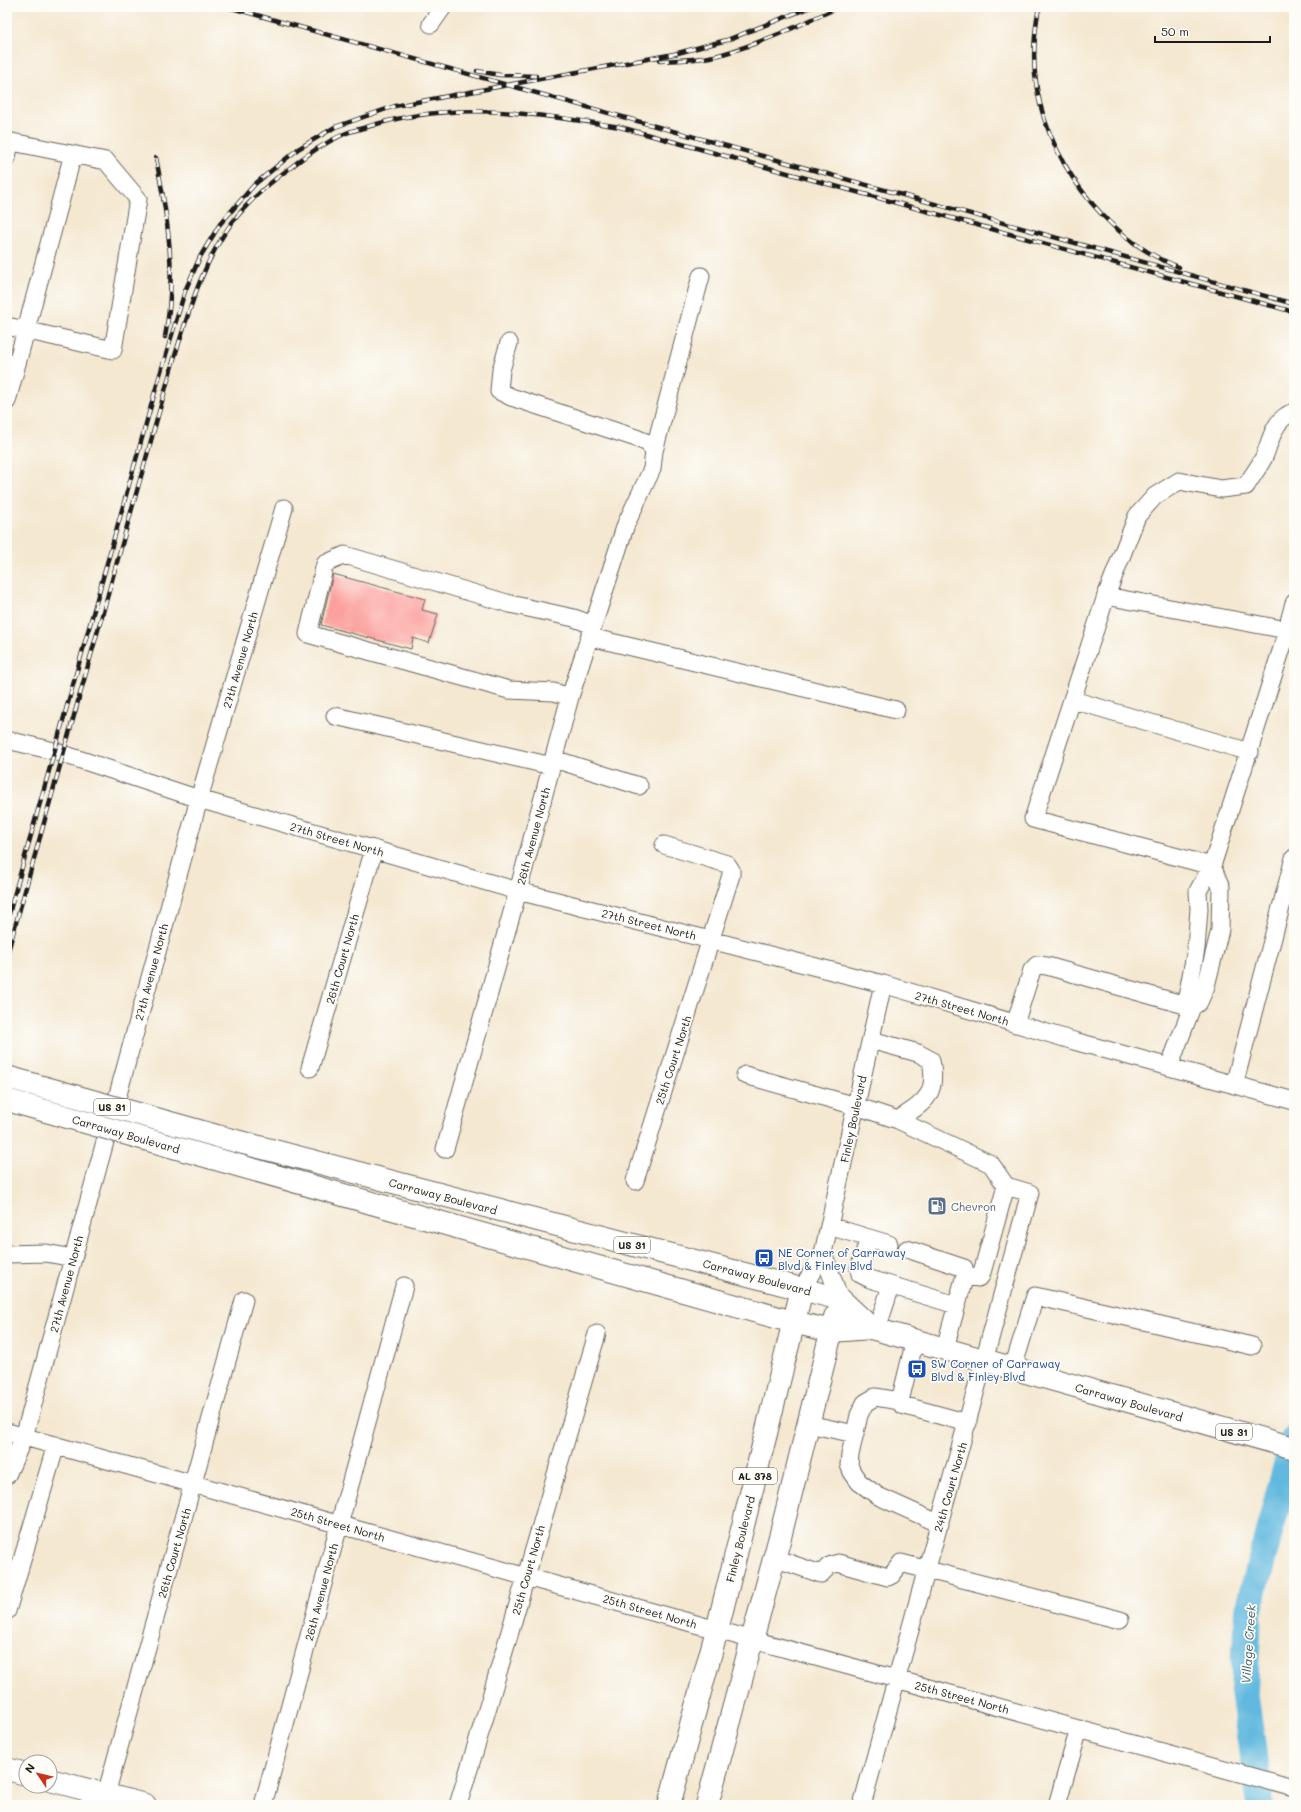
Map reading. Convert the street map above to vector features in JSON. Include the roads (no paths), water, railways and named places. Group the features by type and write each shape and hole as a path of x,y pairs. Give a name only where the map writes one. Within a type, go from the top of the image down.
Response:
{"main road":[{"name":"Carraway Boulevard","path":"7,1077 217,1136 840,1299 874,1329"},
{"name":"Carraway Boulevard","path":"7,1100 793,1322 830,1331 874,1329 1294,1448"},
{"name":"Finley Boulevard","path":"669,1805 717,1630 802,1289"},
{"name":"AL 378","path":"707,1805 774,1558 830,1331 840,1299"},
{"path":"7,1769 18,1772"},
{"path":"58,1783 105,1800 145,1805"}],"street":[{"path":"431,24 443,7"},
{"path":"7,326 113,350 138,200 106,161 73,154 8,147"},
{"path":"8,396 73,154"},
{"name":"26th Avenue North","path":"445,1149 518,890 570,697 626,524 652,469 654,452 701,276"},
{"path":"509,343 501,370 499,391 511,397 636,438 648,443 654,452"},
{"path":"1212,866 1033,819 1106,596 1136,516 1155,496 1179,481 1222,489 1246,486 1264,457 1271,434 1282,420 1294,412"},
{"name":"27th Avenue North","path":"7,1475 24,1437 199,799 284,508"},
{"path":"570,697 554,692 509,690 308,634 325,564 345,556 510,604 574,618 592,631 896,710"},
{"path":"1106,596 1287,630"},
{"path":"1192,1007 1187,997 1196,950 1199,909 1198,891 1212,866 1250,752 1294,603"},
{"path":"1073,700 1250,752"},
{"path":"335,716 553,763 639,786"},
{"name":"27th Street North","path":"7,740 63,753 199,799 518,890 883,984 1015,1024 1294,1101"},
{"name":"25th Court North","path":"635,1181 711,940 731,870 727,864 664,845"},
{"name":"26th Court North","path":"310,1068 374,849"},
{"path":"1234,1085 1294,858"},
{"path":"1169,1067 1192,1007 1199,1002 1206,986 1220,930 1221,887 1212,866"},
{"path":"1015,1024 1032,970 1037,966 1047,966 1192,1007"},
{"name":"Finley Boulevard","path":"802,1289 823,1253 883,984"},
{"path":"870,1040 918,1053 930,1060 934,1076 931,1088 924,1103 898,1120"},
{"path":"744,1076 856,1106 898,1120 991,1164 1006,1186 981,1276 978,1278 965,1274"},
{"name":"24th Court North","path":"862,1805 986,1360 1030,1193 1006,1186"},
{"path":"829,1226 889,1244"},
{"path":"869,1238 858,1269 860,1274 891,1286 956,1305"},
{"path":"907,1249 959,1265 964,1268 965,1274 945,1348"},
{"path":"7,1254 46,1253 73,1258"},
{"path":"823,1253 840,1299"},
{"name":"26th Avenue North","path":"263,1805 404,1286"},
{"path":"874,1329 891,1286"},
{"path":"1013,1368 1036,1296 1252,1346"},
{"name":"26th Court North","path":"105,1800 244,1300"},
{"name":"25th Court North","path":"458,1805 597,1334"},
{"path":"900,1401 915,1340"},
{"path":"940,1524 878,1496 859,1482 849,1464 859,1415 865,1403 875,1397 900,1401 902,1405 909,1408 968,1423"},
{"path":"808,1424 855,1434"},
{"name":"25th Street North","path":"7,1432 752,1640 1287,1786"},
{"path":"7,1611 56,1445"},
{"path":"774,1558 821,1574 829,1566 838,1563 888,1577 892,1575 901,1563 1120,1620"},
{"path":"1058,1805 1079,1729"}],"waterway":[{"name":"Village Creek","path":"1260,1805 1244,1691 1248,1611 1294,1440"}],"railway":[{"path":"228,7 1294,304"},
{"path":"7,921 156,388 185,291 200,257 220,224 255,184 298,149 335,127 395,106 674,54 727,40 811,7"},
{"path":"660,61 690,60 734,51 780,34 839,7"},
{"path":"1039,7 1036,23 1034,57 1035,74 1040,104 1050,134 1064,162 1081,190 1102,214 1125,236 1151,254 1179,267"},
{"path":"477,71 500,75 536,76"},
{"path":"7,955 173,362 203,273 211,256 231,224 251,201 274,180 296,163 344,134 398,119 461,111 557,117 620,127 1294,312"},
{"path":"156,158 170,247 171,269 169,314 165,337"}],"place":[{"name":"Chevron","path":"937,1206"},
{"name":"NE Corner of Carraway Blvd & Finley Blvd","path":"764,1258"},
{"name":"SW Corner of Carraway Blvd & Finley Blvd","path":"917,1369"}]}
